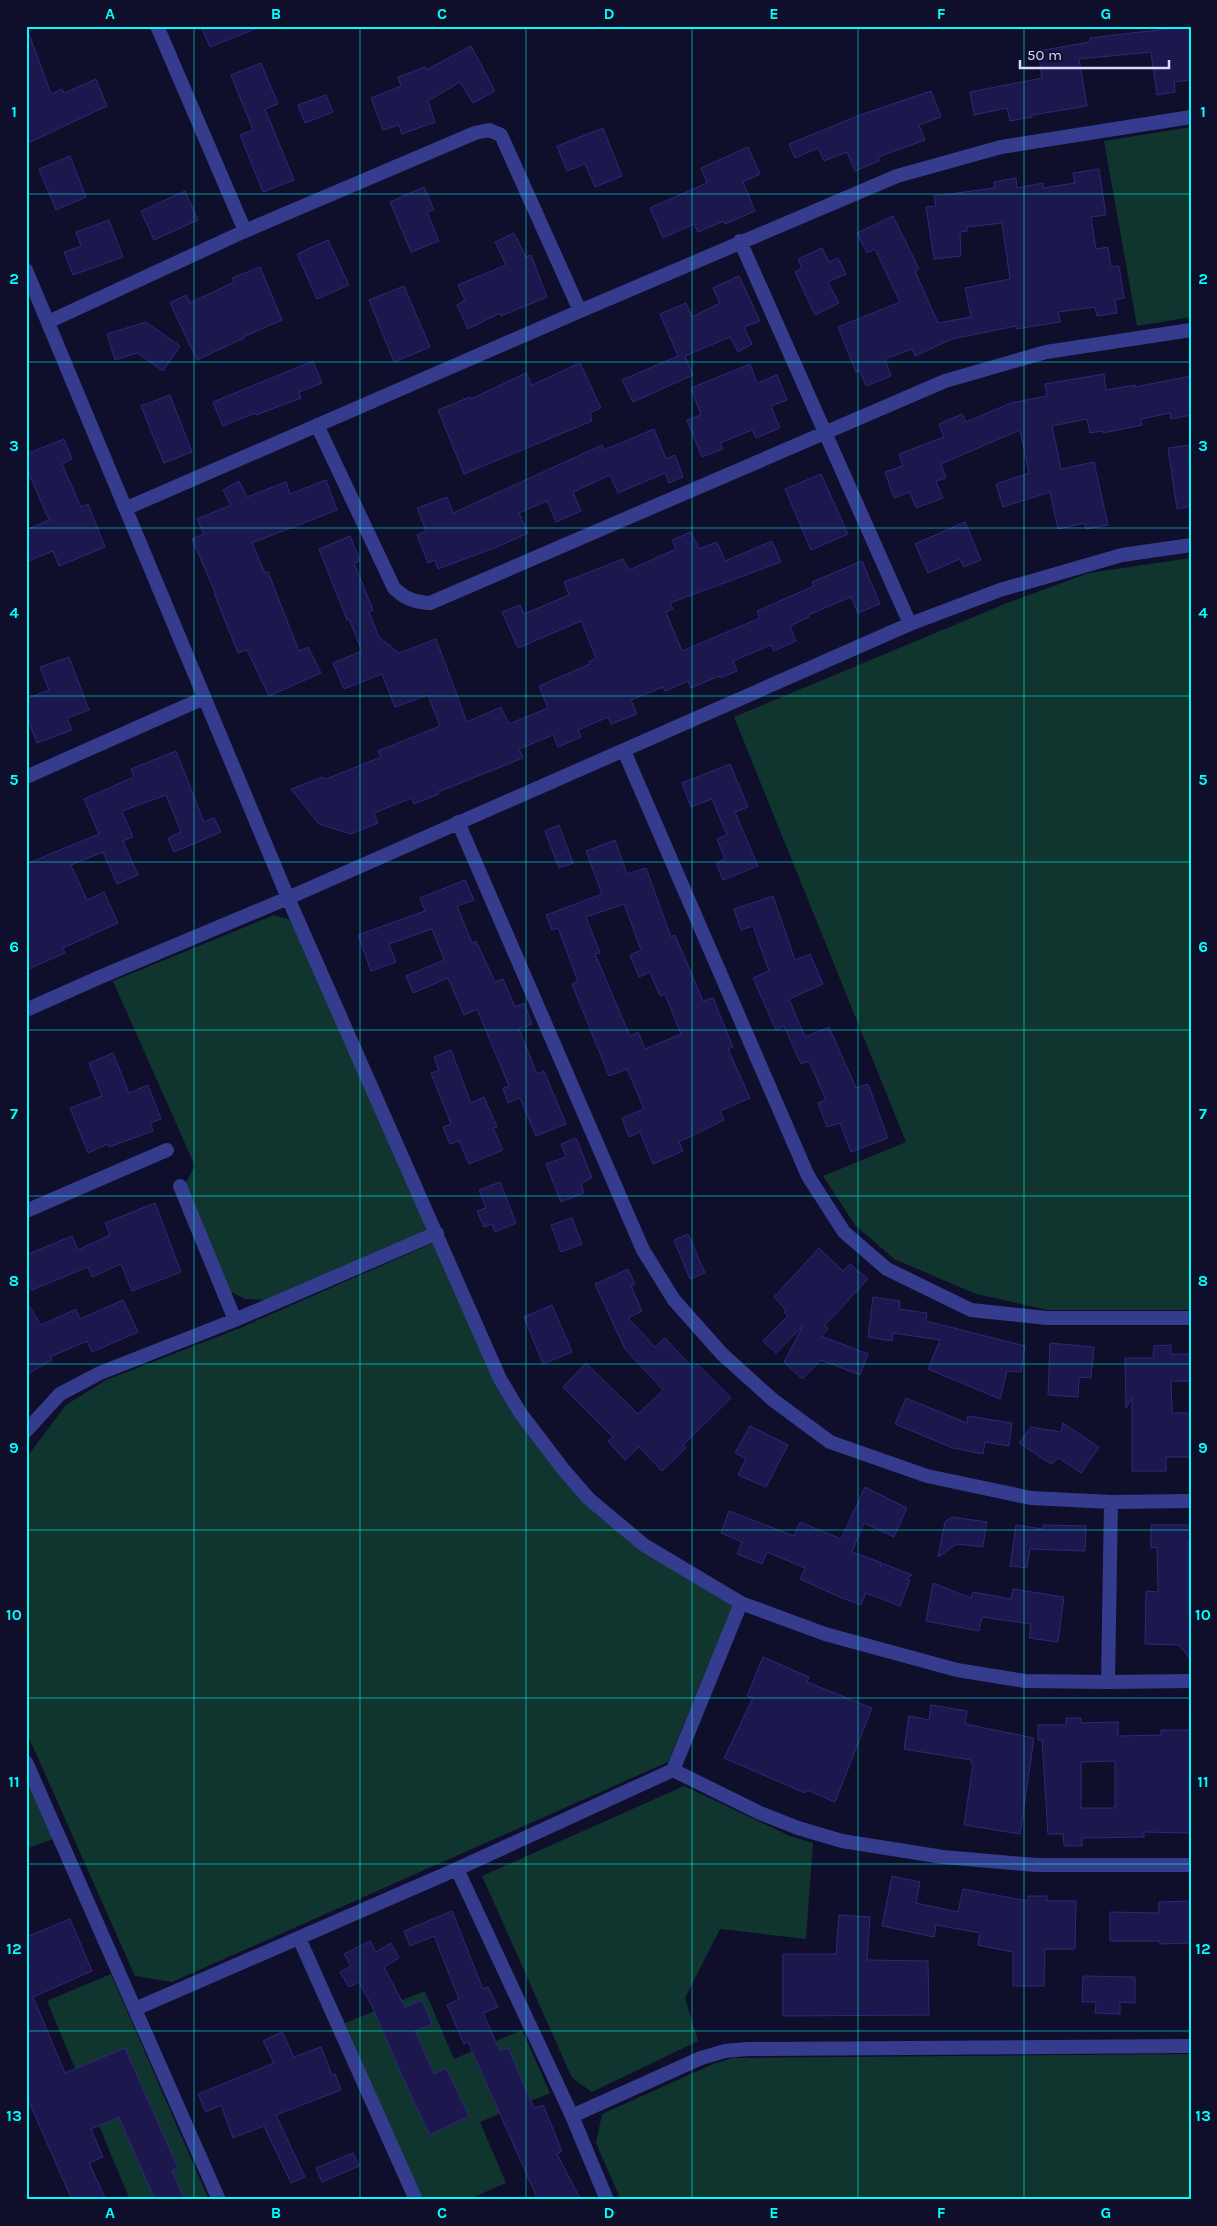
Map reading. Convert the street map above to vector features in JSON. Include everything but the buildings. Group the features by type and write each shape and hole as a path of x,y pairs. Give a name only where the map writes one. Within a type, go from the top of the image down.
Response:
{"street":[{"path":"157,26 245,231"},
{"path":"127,508 740,241 897,176 1001,147 1191,117"},
{"path":"48,322 245,231 475,133 489,130 501,135 580,311"},
{"path":"740,241 910,624"},
{"path":"26,270 127,508 288,898 500,1379 521,1414 563,1469 589,1498 644,1545 741,1603 825,1634 957,1670 1025,1681 1191,1681"},
{"path":"317,425 394,588 403,597 418,602 430,603 945,381 1036,355 1191,330"},
{"path":"26,1010 288,898 910,624 1000,590 1122,555 1191,545"},
{"path":"26,777 204,698"},
{"path":"624,751 808,1176 844,1232 887,1269 971,1310 1047,1318 1191,1318"},
{"path":"458,822 643,1250 674,1300 722,1354 773,1400 830,1442 927,1476 1031,1498 1111,1502 1191,1501"},
{"path":"26,1211 167,1150"},
{"path":"180,1186 235,1320"},
{"path":"26,1431 60,1394 100,1373 235,1320 436,1233"},
{"path":"1108,1682 1111,1502"},
{"path":"135,2009 457,1869 673,1770 741,1603"},
{"path":"26,1762 219,2200"},
{"path":"673,1770 760,1813 798,1828 842,1841 943,1857 1036,1865 1191,1865"},
{"path":"457,1869 572,2116 607,2200"},
{"path":"299,1938 416,2200"},
{"path":"572,2116 701,2058 725,2051 748,2049 1191,2046"}],"green space":[{"path":"1191,127 1191,317 1137,326 1104,141"},
{"path":"1191,558 1191,1310 1048,1310 976,1294 894,1259 855,1225 823,1176 906,1142 734,717 1007,603 1089,573"},
{"path":"274,915 291,920 430,1229 265,1300 245,1299 227,1290 184,1186 195,1166 113,981"},
{"path":"433,1243 495,1381 585,1502 733,1605 668,1762 172,1982 135,1976 26,1731 26,1458 66,1405 106,1380 240,1328"},
{"path":"26,1777 53,1839 26,1849"},
{"path":"684,1786 790,1836 813,1843 806,1939 720,1929 685,1998 698,2041 592,2092 572,2078 482,1876"},
{"path":"111,1974 209,2200 130,2200 47,2001"},
{"path":"425,1991 454,2059 522,2030 550,2093 480,2122 506,2183 467,2200 422,2200 345,2023"},
{"path":"1191,2054 1191,2200 621,2200 596,2143 602,2114 713,2064 732,2058"}]}
